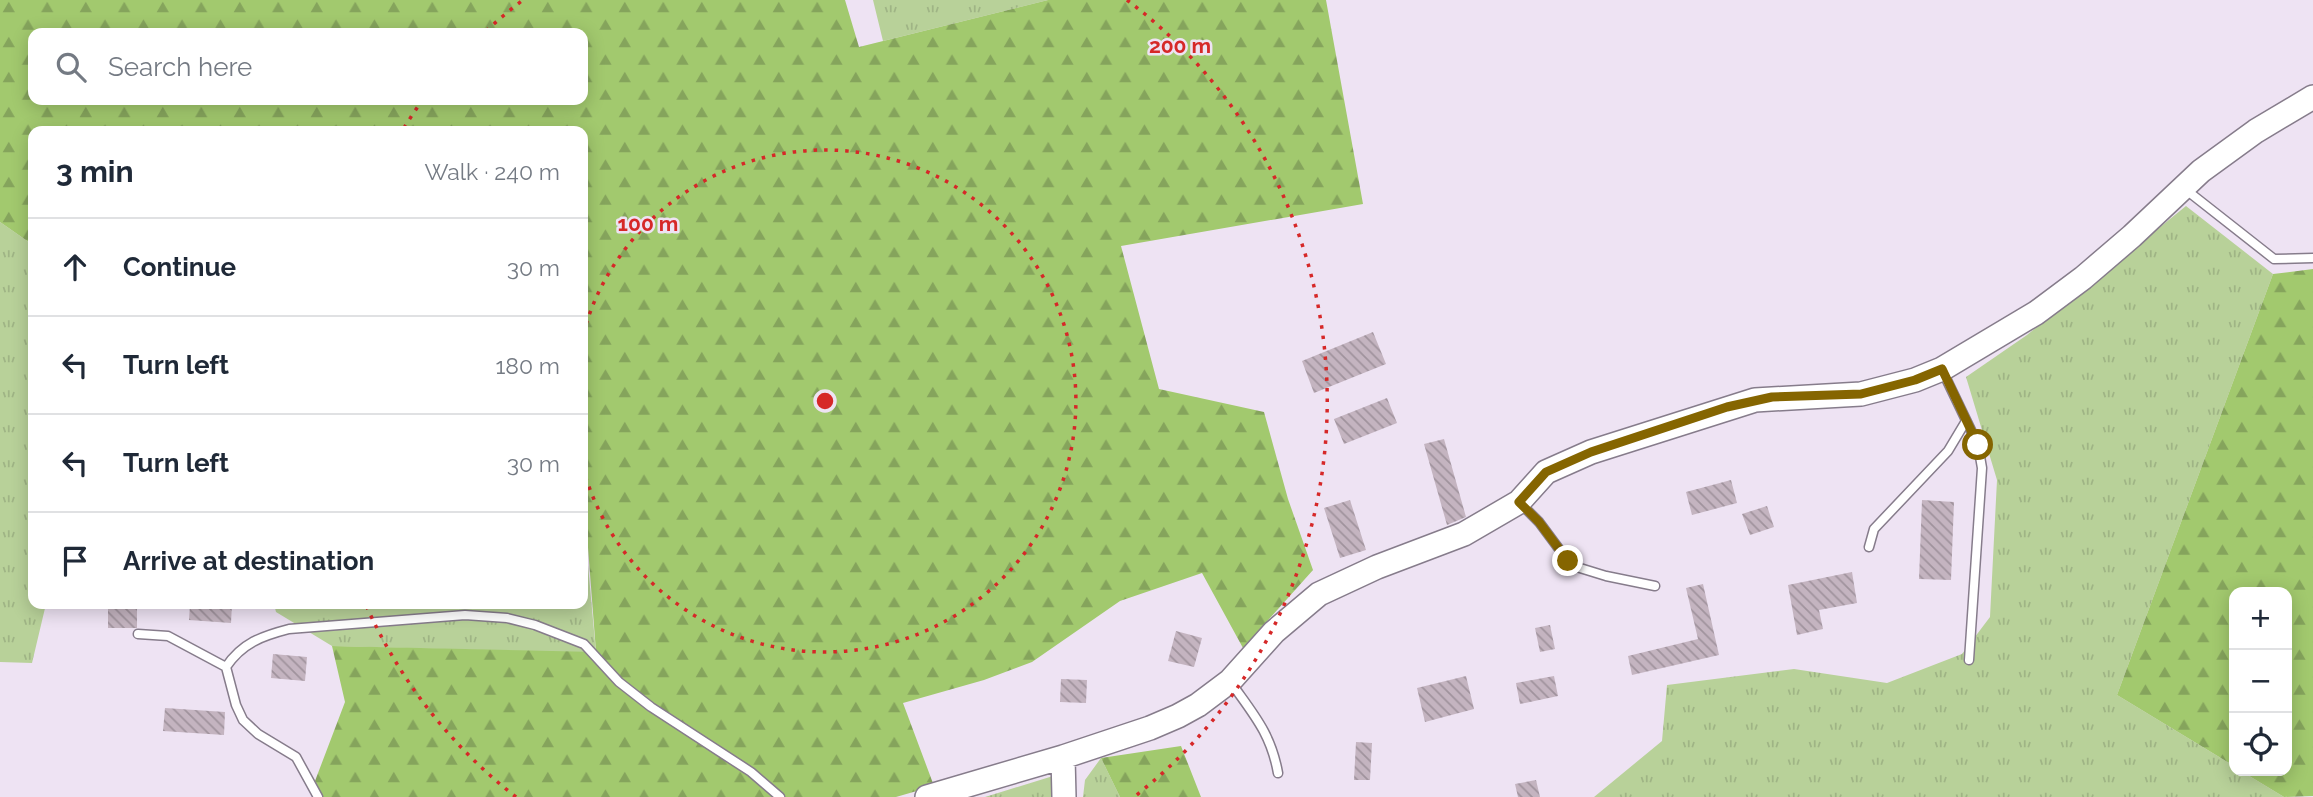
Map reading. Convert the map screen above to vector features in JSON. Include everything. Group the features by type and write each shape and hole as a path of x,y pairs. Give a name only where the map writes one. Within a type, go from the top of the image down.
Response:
{"street":[{"path":"927,797 1063,757 1178,716 1230,681 1274,632 1319,594 1377,566 1464,534 1519,502 1546,472 1591,452 1727,407 1772,397 1861,394 1915,380 1942,369 2036,313 2132,236 2183,187 2223,154 2313,97"},
{"path":"1063,757 1065,797"}],"lane":[{"path":"2183,187 2274,259 2313,258"},
{"path":"1942,369 1978,445 1982,468 1969,660"},
{"path":"1869,547 1874,529 1948,451 1966,421"},
{"path":"1519,502 1539,522 1568,561 1580,568 1606,576 1655,586"},
{"path":"226,667 237,651 268,634 289,629 465,615 507,618 535,625 584,644 619,682 751,772 780,797"},
{"path":"138,634 168,636 226,667 243,720 258,734 296,757 318,797"},
{"path":"1230,681 1268,737 1274,750 1278,772"}],"green space":[{"path":"0,0 845,0 859,47 1048,0 1326,0 1363,204 1121,246 1159,389 1264,412 1288,499 1313,570 1243,648 1202,573 1120,601 1032,662 984,680 903,703 934,786 896,797 323,797 315,781 345,702 332,646 596,652 588,547 588,126 28,126 28,242 0,222"},
{"path":"873,0 1048,0 883,41"},
{"path":"2186,206 2273,274 2117,695 2229,763 2229,776 2249,776 2284,797 1594,797 1662,741 1667,685 1794,669 1887,683 1962,654 1990,617 1997,480 1966,377 2027,335"},
{"path":"0,222 28,242 28,609 45,609 32,663 0,662"},
{"path":"2313,269 2313,796 2284,797 2249,776 2292,776 2292,587 2229,587 2229,763 2117,695 2273,274"},
{"path":"588,565 596,653 332,646 276,612 275,609 588,609"},
{"path":"1181,746 1201,797 1120,797 1101,758"},
{"path":"1101,758 1120,797 1083,797 1085,780"},
{"path":"1053,776 1051,797 985,797"}],"building":[{"path":"1373,332 1386,364 1314,393 1302,361"},
{"path":"1387,398 1397,423 1344,444 1334,419"},
{"path":"1444,439 1466,517 1447,525 1424,444"},
{"path":"1731,480 1737,503 1692,515 1686,492"},
{"path":"1350,500 1366,550 1340,558 1324,508"},
{"path":"1922,500 1954,502 1951,580 1919,579"},
{"path":"1767,506 1774,527 1750,535 1742,514"},
{"path":"1852,572 1857,603 1819,610 1823,629 1797,635 1788,585"},
{"path":"1703,584 1719,655 1632,675 1628,656 1698,639 1686,588"},
{"path":"108,609 137,609 137,628 108,628"},
{"path":"190,609 232,609 231,623 189,620"},
{"path":"1550,625 1555,649 1540,652 1535,628"},
{"path":"1176,631 1202,638 1194,667 1168,661"},
{"path":"273,654 307,657 305,681 271,678"},
{"path":"1466,676 1474,709 1425,722 1417,688"},
{"path":"1554,676 1558,696 1520,704 1516,683"},
{"path":"1061,679 1087,680 1086,703 1060,702"},
{"path":"165,708 225,712 224,735 163,731"},
{"path":"1356,742 1372,743 1370,780 1354,780"},
{"path":"1536,780 1540,797 1518,797 1515,784"}],"route":[{"path":"1568,561 1539,522 1519,502 1546,472 1591,452 1727,407 1772,397 1861,394 1915,380 1942,369 1978,445"}]}
